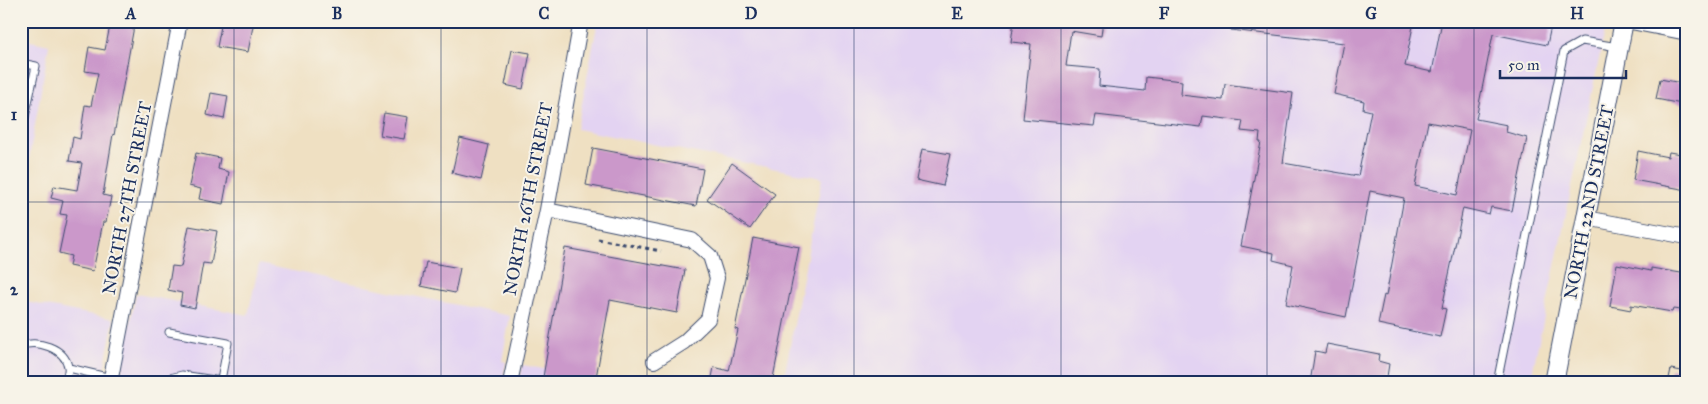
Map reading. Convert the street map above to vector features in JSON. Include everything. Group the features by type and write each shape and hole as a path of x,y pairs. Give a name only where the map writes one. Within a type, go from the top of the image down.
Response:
{"street":[{"name":"NORTH 27TH STREET","path":"111,380 180,21"},
{"name":"NORTH 26TH STREET","path":"510,383 547,210 581,21"},
{"path":"1625,21 1687,33"},
{"name":"NORTH 22ND STREET","path":"1554,383 1625,21"},
{"path":"547,210 692,240 710,256 717,278 708,319 684,342 654,361"},
{"path":"1586,218 1687,237"}],"lane":[{"path":"1497,383 1564,51 1582,41 1619,47"},
{"path":"21,63 36,66 21,135"},
{"path":"169,332 228,343 221,380"},
{"path":"21,346 28,343 53,348 64,357 69,368 65,383"},
{"path":"69,368 111,380"},
{"path":"158,383 158,381 182,375 234,383"}],"path":[{"path":"598,239 666,251"}],"shaded area":[{"path":"598,21 1607,21 1530,383 783,383 822,178 577,129"},
{"path":"21,39 49,45 21,204"},
{"path":"259,264 510,316 502,361 506,362 502,383 119,383 136,294 248,315"},
{"path":"21,301 114,319 101,383 21,383"},
{"path":"523,365 613,383 519,383"}],"building":[{"path":"111,21 135,21 103,195 111,197 106,222 103,222 93,271 69,266 71,256 59,253 67,215 60,214 63,201 51,198 54,186 77,190 82,163 69,161 73,137 80,139 85,105 91,106 98,73 85,71 89,47 105,50"},
{"path":"222,21 254,21 248,52 217,47"},
{"path":"1014,21 1103,21 1101,36 1071,31 1066,66 1100,69 1099,86 1145,91 1146,77 1182,81 1181,95 1223,100 1225,84 1293,93 1283,163 1358,176 1371,111 1363,109 1364,101 1334,94 1344,43 1231,30 1231,21 1414,21 1405,66 1432,72 1442,21 1552,21 1547,45 1493,34 1476,119 1507,125 1506,132 1527,138 1512,211 1491,207 1489,214 1463,208 1442,308 1446,309 1440,337 1378,324 1384,295 1386,296 1404,198 1370,191 1346,317 1286,304 1293,265 1273,260 1274,253 1241,246 1261,142 1259,142 1260,133 1241,131 1243,121 1203,116 1201,127 1096,115 1094,126 1023,119 1031,44 1011,42","holes":["1428,122 1470,130 1457,195 1415,186"]},
{"path":"512,50 530,53 523,89 505,85"},
{"path":"1660,79 1687,84 1687,105 1656,99"},
{"path":"211,93 228,96 224,119 207,115"},
{"path":"384,113 408,117 404,139 380,135"},
{"path":"460,138 489,145 481,180 452,173"},
{"path":"593,148 703,169 696,206 586,185"},
{"path":"922,149 950,154 943,186 916,180"},
{"path":"1638,151 1668,157 1669,152 1687,155 1687,190 1633,180"},
{"path":"196,153 220,158 218,169 229,172 223,204 199,199 201,189 189,186"},
{"path":"732,163 775,194 750,229 707,199"},
{"path":"189,226 217,231 211,264 203,263 195,308 180,305 182,293 168,290 172,266 181,267"},
{"path":"753,238 799,247 772,383 711,383 714,367 729,371 738,330 735,329"},
{"path":"565,248 685,270 677,313 610,300 595,383 542,383"},
{"path":"426,262 460,268 455,293 421,286"},
{"path":"1617,264 1651,271 1651,268 1687,274 1687,311 1673,309 1672,312 1631,305 1631,310 1610,306"},
{"path":"1327,344 1379,354 1378,361 1389,364 1386,383 1310,383 1315,351 1325,353"},
{"path":"1671,369 1687,372 1687,383 1668,383"}]}
